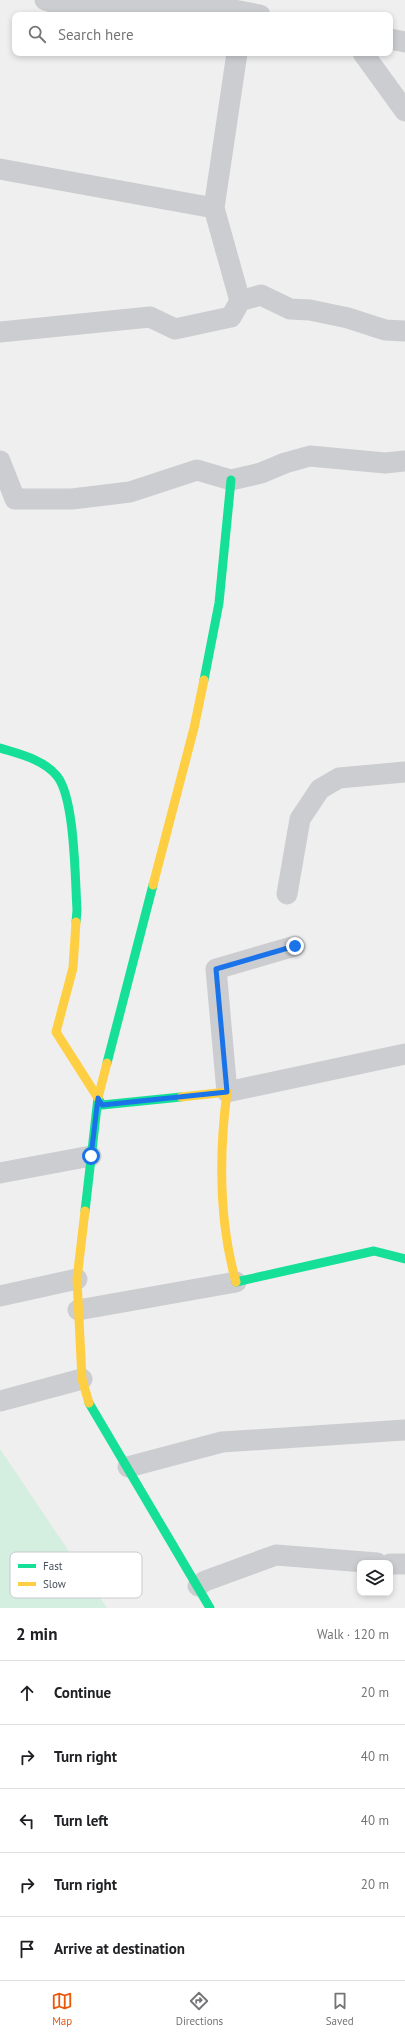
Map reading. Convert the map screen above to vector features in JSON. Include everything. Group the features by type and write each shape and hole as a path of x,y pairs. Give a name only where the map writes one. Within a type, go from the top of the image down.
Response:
{"street":[{"path":"46,0 67,7 109,3 208,5 239,12"},
{"path":"393,40 405,42"},
{"path":"0,332 150,317 175,328 231,318 240,301 214,208 237,56"},
{"path":"365,56 405,110"},
{"path":"0,169 214,208"},
{"path":"240,301 261,295 290,309 310,310 348,318 385,330 405,331"},
{"path":"0,461 15,499 72,499 130,492 197,470 231,480 261,473 285,463 310,456 385,463 405,461"},
{"path":"210,1608 87,1400 82,1379 77,1279 98,1098 194,728 219,604 231,480"},
{"path":"0,748 39,761 57,776 69,805 77,910 73,968 56,1032 102,1105 227,1092 405,1054"},
{"path":"287,894 300,819 320,789 339,778 405,772"},
{"path":"236,1282 223,1212 223,1122 227,1092 216,969 295,946"},
{"path":"0,1173 91,1156"},
{"path":"78,1310 236,1282 374,1251 405,1259"},
{"path":"0,1296 77,1279"},
{"path":"0,1401 82,1379"},
{"path":"128,1467 222,1442 405,1430"},
{"path":"198,1586 205,1581 276,1555 357,1561"},
{"path":"393,1564 405,1564"}],"green space":[{"path":"0,1449 69,1552 10,1552 10,1598 100,1598 107,1608 0,1608"}],"traffic: fast":[{"path":"204,680 219,603 231,480"},
{"path":"0,748 23,755 45,765 57,776 63,787 71,820 75,860 76,922"},
{"path":"107,1063 153,885"},
{"path":"85,1211 98,1098 102,1105 181,1097"},
{"path":"236,1282 374,1251 405,1259"},
{"path":"89,1403 210,1608"}],"traffic: slow":[{"path":"153,885 194,728 204,680"},
{"path":"76,922 73,968 56,1032 98,1098 107,1063"},
{"path":"181,1097 227,1092 224,1116 222,1188 226,1236 236,1282"},
{"path":"85,1211 77,1279 82,1379 89,1403"}],"route":[{"path":"91,1156 98,1098 102,1105 227,1092 216,969 295,946"}]}
